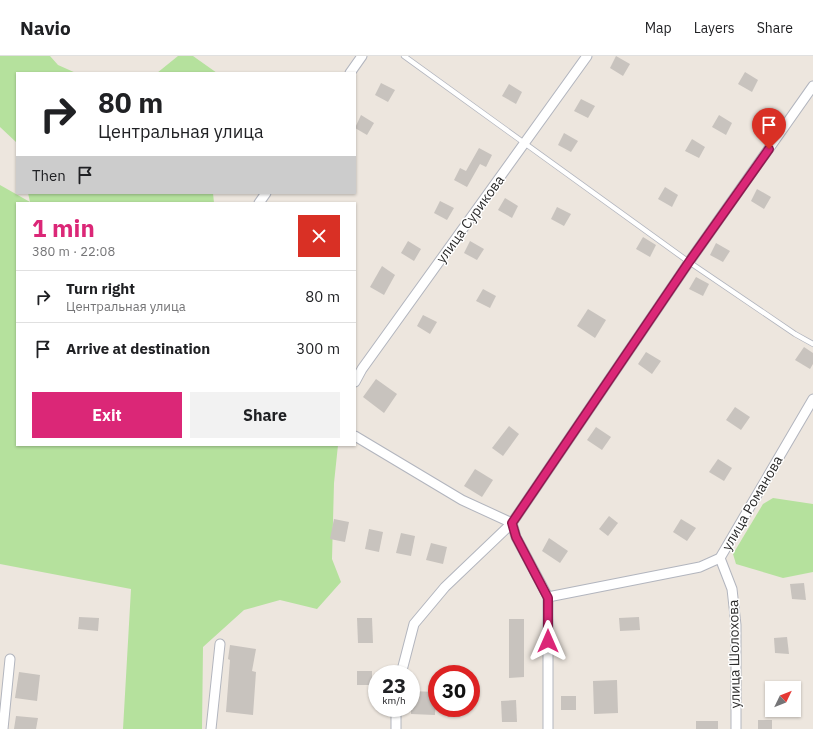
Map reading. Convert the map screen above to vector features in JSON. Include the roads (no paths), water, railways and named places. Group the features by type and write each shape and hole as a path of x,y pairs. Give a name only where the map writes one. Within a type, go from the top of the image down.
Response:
{"street":[{"path":"351,72 362,56"},
{"name":"улица Сурикова","path":"356,380 362,369 587,56"},
{"path":"403,665 414,624 445,587 512,523 689,262 813,86"},
{"name":"улица Романова","path":"548,598 700,567 720,558 813,399"},
{"path":"356,437 462,500 512,523 516,537 548,598 548,729"},
{"name":"улица Шолохова","path":"720,558 732,589 736,625 736,729"},
{"path":"212,729 220,644"},
{"path":"3,729 10,659"},
{"path":"396,717 396,729"}],"lane":[{"path":"404,56 689,262 813,344"}]}
